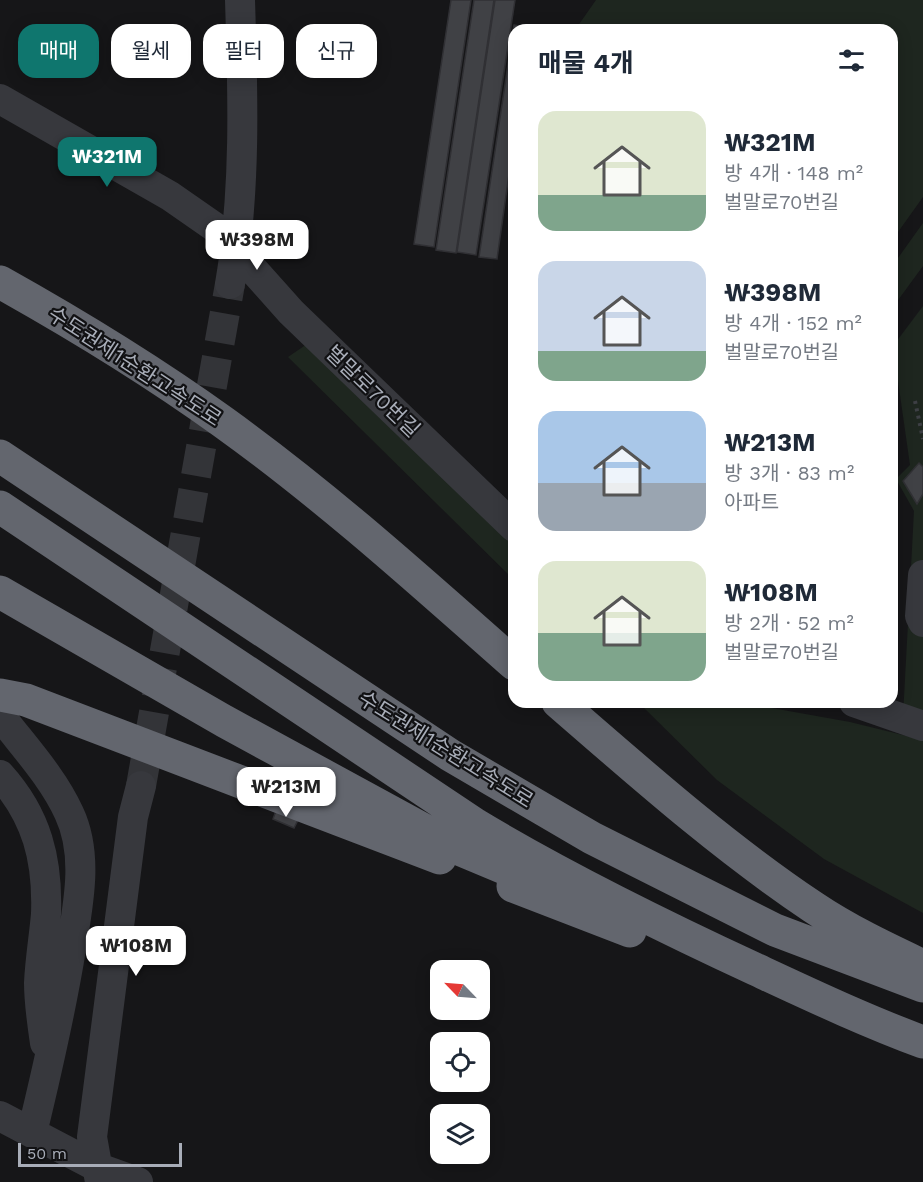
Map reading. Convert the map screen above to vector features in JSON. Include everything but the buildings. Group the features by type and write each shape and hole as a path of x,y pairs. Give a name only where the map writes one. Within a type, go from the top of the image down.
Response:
{"highway":[{"name":"수도권제1순환고속도로","path":"0,282 139,364 225,424 412,574 508,659"},
{"name":"수도권제1순환고속도로","path":"0,456 450,755 592,838 775,930 923,986"},
{"name":"수도권제1순환고속도로","path":"0,507 485,831 553,871 635,913 870,1022"},
{"name":"수도권제1순환고속도로","path":"0,592 225,721 459,849 870,1022 923,1042"},
{"path":"0,695 58,713 870,1022"},
{"path":"565,708 686,813 747,861 815,908 923,966"}],"street":[{"path":"230,284 236,251 243,100 240,0"},
{"name":"벌말로70번길","path":"0,99 170,196 216,228 291,312 508,521"},
{"path":"923,574 920,616 923,622"},
{"path":"871,708 923,726"},
{"path":"0,718 34,760 70,814 80,855 79,895 58,1028 32,1133"},
{"path":"0,775 18,794 34,829 46,867 46,914 39,983 48,1066"},
{"path":"100,1175 92,1137 133,817 141,786"},
{"path":"0,1116 100,1175 138,1182"}],"path":[{"path":"915,401 923,439"}],"shaded area":[{"path":"596,0 923,0 923,197 898,232 898,24 579,24"},
{"path":"923,223 923,266 898,300 898,258"},
{"path":"923,306 923,722 903,716 914,511 898,483 898,477 910,465 898,381 898,339"},
{"path":"310,342 508,526 508,574 288,357"},
{"path":"644,708 772,708 850,722 923,740 923,913 824,859 717,780"}],"tunnel":[{"path":"141,786 230,284"}]}
